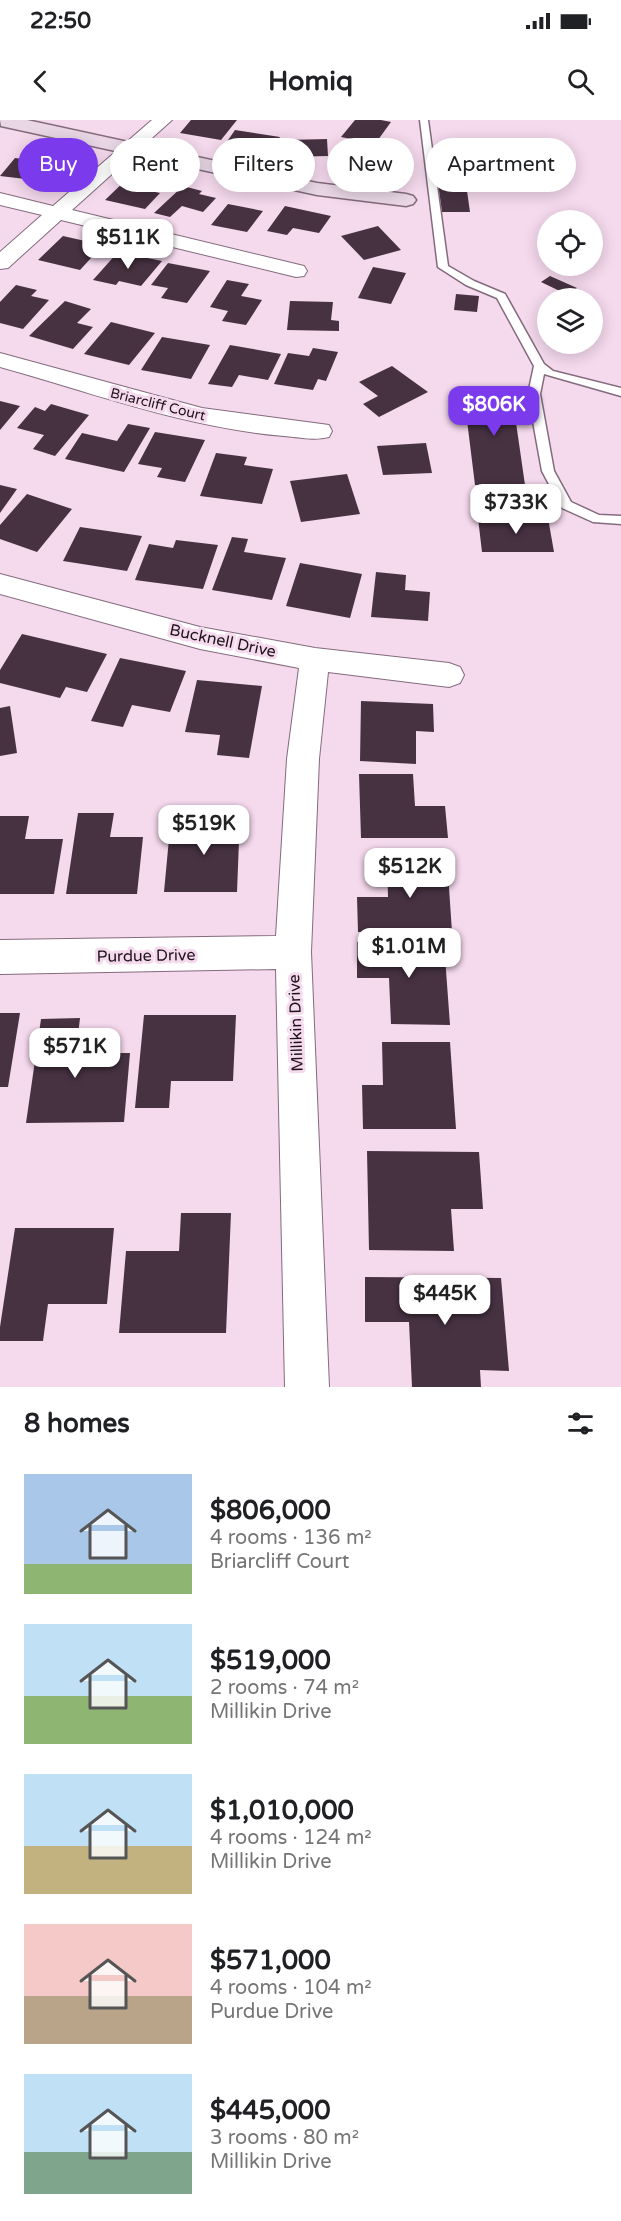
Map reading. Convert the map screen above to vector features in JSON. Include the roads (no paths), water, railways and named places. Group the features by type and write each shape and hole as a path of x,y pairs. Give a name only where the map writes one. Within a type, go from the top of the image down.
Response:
{"street":[{"path":"1,120 110,143"},
{"path":"142,138 163,120"},
{"path":"200,163 317,189 406,200"},
{"path":"0,263 110,166"},
{"path":"0,199 296,271"},
{"name":"Briarcliff Court","path":"0,360 201,416 270,427 320,431"},
{"name":"Bucknell Drive","path":"0,584 200,638 315,659 449,675"},
{"name":"Millikin Drive","path":"307,1387 293,952 303,759 315,659"},
{"name":"Purdue Drive","path":"0,957 293,952"}],"lane":[{"path":"424,120 443,267 470,283 501,296 540,366 549,374 621,392"},
{"path":"540,366 534,394 549,471 566,506 597,519 621,520"}]}
